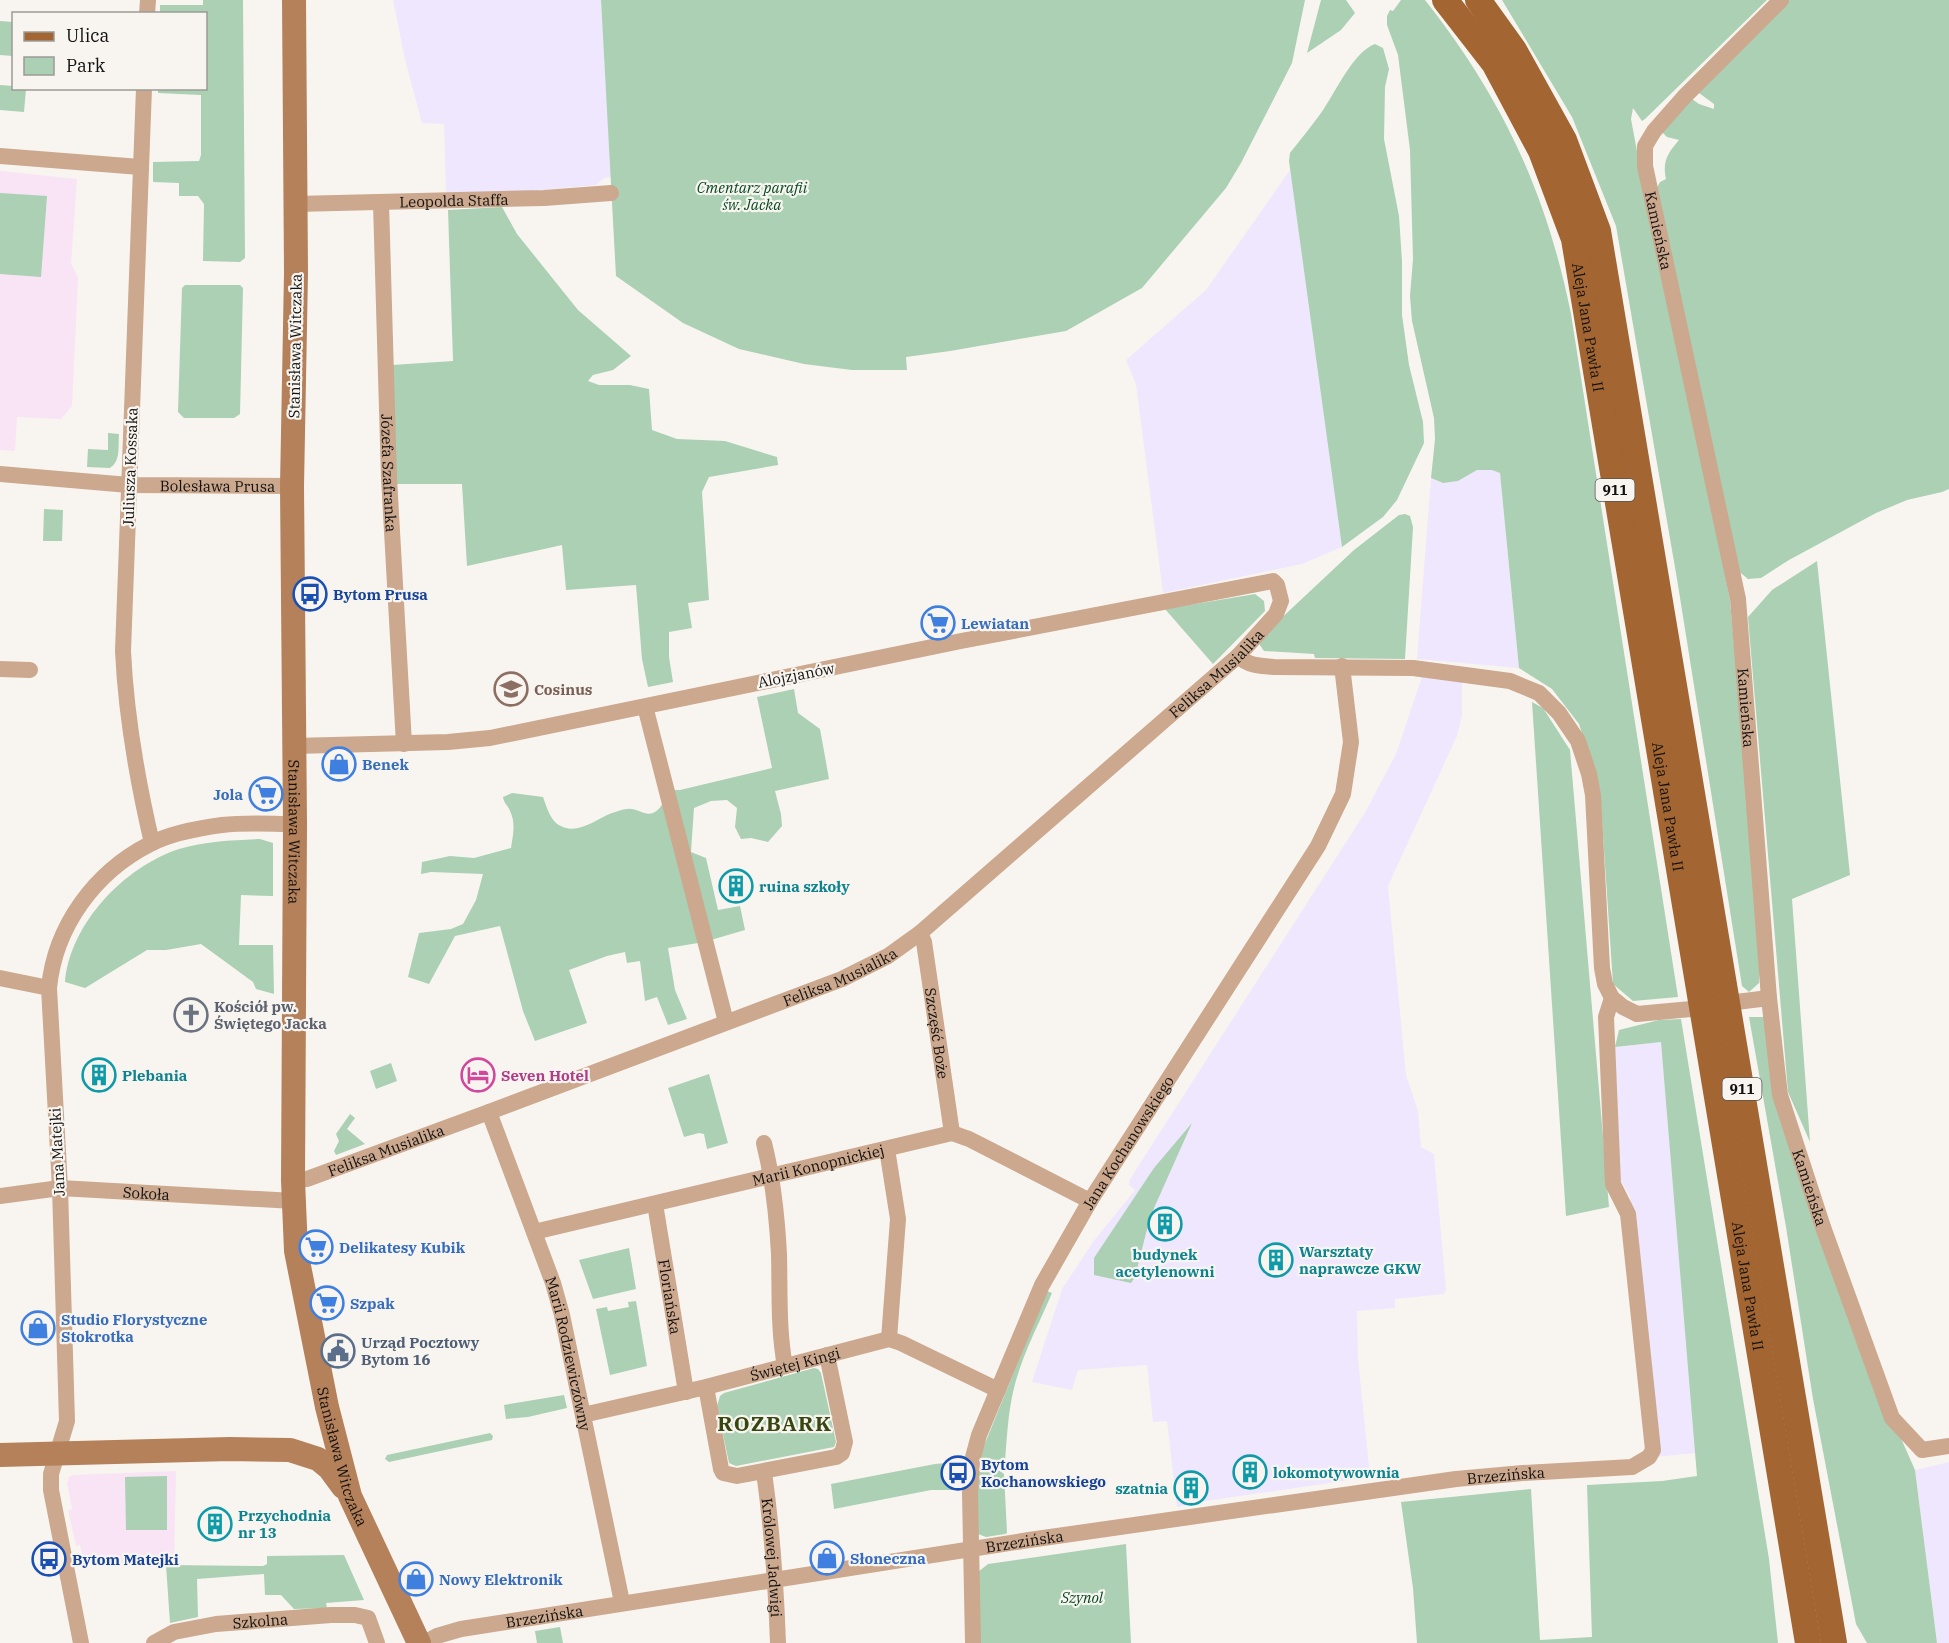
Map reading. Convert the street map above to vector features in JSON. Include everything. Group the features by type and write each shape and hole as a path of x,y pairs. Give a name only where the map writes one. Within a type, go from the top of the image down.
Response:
{"main road":[{"name":"Aleja Jana Pawła II","path":"1478,0 1514,50 1564,140 1598,231 1834,1643"},
{"name":"Aleja Jana Pawła II","path":"1446,1 1494,63 1541,151 1574,239 1808,1643"},
{"path":"1828,1610 1844,1643"},
{"path":"1799,1643 1803,1615"}],"street":[{"name":"Stanisława Witczaka","path":"294,0 296,204 292,486 295,824 293,1191 296,1251 327,1407 350,1496 421,1643"},
{"name":"Kamieńska","path":"1781,0 1684,97 1654,131 1645,146 1644,166 1738,599 1769,998 1780,1095 1823,1227 1892,1418 1922,1450 1949,1446"},
{"name":"Juliusza Kossaka","path":"144,90 123,651 125,693 152,843"},
{"path":"0,156 140,167"},
{"name":"Leopolda Staffa","path":"296,204 544,198 611,194"},
{"name":"Józefa Szafranka","path":"381,203 388,478 404,744"},
{"name":"Bolesława Prusa","path":"0,474 129,485 292,486"},
{"name":"Alojzjanów","path":"294,746 404,744 490,738 1273,581 1277,585 1281,601"},
{"name":"Feliksa Musialika","path":"293,1191 307,1179 842,979 888,956 920,933 1238,656 1276,614 1281,601"},
{"path":"1238,656 1253,665 1274,667 1413,668 1510,681 1539,693 1559,713 1578,741 1589,774 1593,795 1602,968 1605,984 1612,998 1637,1014 1702,1008"},
{"name":"Jana Kochanowskiego","path":"973,1643 970,1493 972,1461 979,1435 1042,1285 1090,1201 1318,846 1343,794 1351,741 1342,666"},
{"path":"0,669 30,670"},
{"path":"647,714 726,1022"},
{"name":"Jana Matejki","path":"81,1643 51,1490 51,1474 67,1425 60,1188 49,988 55,957 72,915 97,884 127,858 152,843 188,831 222,825 295,824"},
{"name":"Szczęść Boże","path":"920,933 924,942 952,1133"},
{"path":"0,978 49,988"},
{"name":"Brzezińska","path":"421,1643 461,1629 971,1549 1456,1479 1632,1467 1649,1457 1653,1450 1628,1214 1613,1184 1606,1017 1612,998"},
{"path":"1728,1003 1769,998"},
{"name":"Marii Rodziewiczówny","path":"489,1112 553,1283 622,1602"},
{"path":"952,1133 969,1139 1090,1201"},
{"name":"Marii Konopnickiej","path":"534,1232 952,1133"},
{"path":"764,1143 771,1175 779,1252 780,1318 785,1366"},
{"path":"887,1149 898,1218 889,1339 998,1390"},
{"name":"Sokoła","path":"0,1196 60,1188 293,1191"},
{"name":"Floriańska","path":"655,1204 686,1392"},
{"name":"Świętej Kingi","path":"583,1415 686,1392 889,1339"},
{"path":"706,1387 723,1473 737,1476 836,1457 842,1453 845,1442 826,1355"},
{"path":"0,1455 235,1449 290,1450 313,1456 324,1462 350,1496"},
{"name":"Królowej Jadwigi","path":"764,1472 776,1579 778,1643"},
{"name":"Szkolna","path":"154,1643 174,1632 216,1624 331,1615 355,1615 368,1618 377,1643"}],"shaded area":[{"path":"393,0 601,0 611,177 604,178 596,185 483,195 446,194 444,124 422,123 405,60"},
{"path":"1290,170 1316,342 1342,547 1302,564 1163,593 1136,384 1126,360 1206,290"},
{"path":"0,171 77,179 71,263 78,278 72,406 61,419 17,417 15,451 0,450"},
{"path":"1477,470 1492,470 1500,473 1519,668 1417,659 1431,478 1443,483 1458,481"},
{"path":"1423,674 1462,679 1462,716 1457,736 1388,886 1406,1075 1418,1111 1421,1147 1434,1154 1446,1289 1444,1294 1395,1299 1395,1308 1357,1311 1358,1358 1370,1477 1177,1507 1167,1421 1153,1422 1147,1365 1078,1370 1072,1390 1032,1382 1062,1289 1093,1242 1135,1190 1129,1185 1130,1179 1366,811 1396,754"},
{"path":"1661,1042 1696,1453 1654,1457 1630,1196 1620,1179 1615,1047"},
{"path":"1949,1462 1949,1643 1937,1643 1915,1470"},
{"path":"176,1471 174,1565 84,1564 80,1545 76,1546 68,1510 72,1509 67,1483 69,1477"}],"green space":[{"path":"203,0 243,0 245,258 240,262 203,261 204,204 198,196 179,196 179,183 153,182 153,162 199,161 201,155 201,95 158,93 158,90 207,90 207,12 160,12 160,5 203,5"},
{"name":"Cmentarz parafii św. Jacka","path":"601,0 1305,0 1292,63 1241,163 1226,188 1142,288 1066,331 906,357 907,370 852,370 804,364 739,349 683,323 616,276"},
{"path":"1321,0 1346,0 1355,13 1341,30 1307,53"},
{"path":"1401,0 1425,0 1477,73 1518,148 1534,186 1561,269 1571,314 1678,997 1633,1001 1613,984 1600,790 1579,724 1552,689 1519,668 1500,473 1492,470 1477,470 1458,481 1443,483 1431,478 1435,439 1434,418 1412,321 1410,296 1413,259 1410,150 1398,55 1387,25 1390,10 1393,11"},
{"path":"1502,0 1767,0 1645,119 1642,121 1633,108 1631,119 1641,173 1678,332 1730,600 1760,938 1759,983 1749,992 1742,986 1677,579 1616,226 1572,117"},
{"path":"1788,0 1949,0 1949,489 1907,500 1876,513 1789,560 1761,578 1748,579 1736,569 1653,195 1660,182 1666,179 1667,158 1679,140 1667,137 1661,131 1692,99 1714,109 1714,104 1699,93"},
{"path":"0,21 12,22 12,56 0,55"},
{"path":"1375,44 1383,48 1389,69 1385,87 1384,139 1399,216 1402,315 1409,365 1423,422 1424,443 1397,500 1383,517 1342,547 1289,161 1290,153 1321,113 1352,64 1367,48"},
{"path":"0,85 12,86 12,90 26,90 24,112 0,110"},
{"path":"0,193 47,196 41,277 0,274"},
{"path":"502,207 517,234 578,310 631,356 613,370 593,375 588,381 599,385 630,385 649,389 652,430 677,439 725,441 777,457 778,465 709,477 702,492 709,600 688,603 692,628 669,632 669,657 673,682 648,687 642,659 636,585 566,590 562,545 467,566 462,484 395,484 392,365 453,361 448,210"},
{"path":"185,285 240,285 243,288 240,414 234,418 184,418 178,412 182,288"},
{"path":"108,433 119,434 118,453 114,465 110,468 87,467 88,449 108,450"},
{"path":"44,509 63,510 62,541 43,541"},
{"path":"1399,515 1410,516 1413,527 1405,659 1315,658 1314,654 1264,651 1257,641 1354,550"},
{"path":"1817,561 1850,875 1792,899 1810,1142 1788,1092 1748,617 1772,590"},
{"path":"1255,594 1264,601 1265,611 1213,664 1165,609"},
{"path":"794,689 798,713 820,729 829,779 775,791 782,826 768,842 751,838 741,839 735,827 737,808 727,800 711,801 694,808 691,852 706,858 718,910 740,906 745,930 704,942 668,948 675,990 687,1019 668,1025 657,997 645,1001 640,961 627,963 625,952 569,970 587,1023 535,1041 523,1011 500,926 455,936 429,984 408,977 419,933 451,929 463,924 476,900 483,874 431,872 421,874 422,862 450,856 474,858 511,848 513,820 503,797 512,793 543,797 555,822 569,829 589,825 612,813 626,809 634,809 647,814 653,813 661,806 669,790 680,790 772,768 757,697"},
{"path":"1532,702 1543,708 1570,750 1609,1207 1566,1216"},
{"path":"260,839 273,843 273,896 241,895 239,945 273,945 274,994 256,989 253,982 201,944 166,950 147,950 85,988 65,982 69,960 77,939 89,919 103,900 139,869 189,846 219,841"},
{"path":"1749,1017 1764,1017 1848,1319 1915,1470 1937,1643 1867,1643 1856,1624 1813,1399"},
{"path":"1681,1019 1769,1559 1778,1643 1417,1643 1413,1588 1401,1502 1531,1489 1540,1640 1592,1637 1587,1485 1662,1481 1697,1476 1661,1042 1615,1047 1619,1030 1659,1020"},
{"path":"391,1063 397,1081 376,1089 370,1071"},
{"path":"709,1074 728,1143 707,1149 704,1134 684,1137 668,1088"},
{"path":"350,1114 355,1118 347,1129 365,1144 336,1155 334,1151 339,1141 336,1134"},
{"path":"1192,1123 1154,1208 1135,1277 1131,1283 1094,1275 1094,1258 1154,1168"},
{"path":"629,1248 636,1289 593,1299 579,1260"},
{"path":"1047,1291 1052,1293 1026,1352 1014,1388 1005,1461 979,1458"},
{"path":"636,1301 647,1366 610,1375 596,1309 607,1307 608,1311 629,1307 628,1302"},
{"path":"814,1368 821,1373 836,1442 834,1447 736,1466 729,1463 717,1406 720,1396"},
{"path":"564,1395 567,1408 528,1417 506,1419 504,1405"},
{"path":"490,1433 493,1436 492,1440 389,1462 385,1459 387,1455"},
{"path":"957,1462 954,1490 931,1490 834,1509 831,1484 935,1464"},
{"path":"978,1468 1000,1471 1004,1474 1007,1533 1005,1534 986,1537 978,1534"},
{"path":"167,1476 167,1530 126,1530 125,1477"},
{"name":"Szynol","path":"1126,1544 1131,1643 980,1643 978,1572 988,1564"},
{"path":"344,1555 364,1600 326,1603 327,1608 294,1609 281,1595 265,1595 264,1574 197,1579 198,1617 170,1623 166,1565 263,1566 267,1564 267,1556"},
{"path":"560,1627 563,1643 537,1643 535,1631"}],"place":[{"name":"Bytom Prusa","path":"310,594"},
{"name":"Lewiatan","path":"938,623"},
{"name":"Cosinus","path":"511,689"},
{"name":"Benek","path":"339,764"},
{"name":"Jola","path":"266,794"},
{"name":"ruina szkoły","path":"736,886"},
{"name":"Kościół pw. Świętego Jacka","path":"191,1015"},
{"name":"Plebania","path":"99,1075"},
{"name":"Seven Hotel","path":"478,1075"},
{"name":"budynek acetylenowni","path":"1165,1224"},
{"name":"Delikatesy Kubik","path":"316,1247"},
{"name":"Warsztaty naprawcze GKW","path":"1276,1260"},
{"name":"Szpak","path":"327,1303"},
{"name":"Studio Florystyczne Stokrotka","path":"38,1328"},
{"name":"Urząd Pocztowy Bytom 16","path":"338,1351"},
{"name":"lokomotywownia","path":"1250,1472"},
{"name":"Bytom Kochanowskiego","path":"958,1473"},
{"name":"szatnia","path":"1191,1488"},
{"name":"Przychodnia nr 13","path":"215,1524"},
{"name":"Słoneczna","path":"827,1558"},
{"name":"Bytom Matejki","path":"49,1559"},
{"name":"Nowy Elektronik","path":"416,1579"}],"district":[{"name":"ROZBARK","path":"775,1423"}]}
